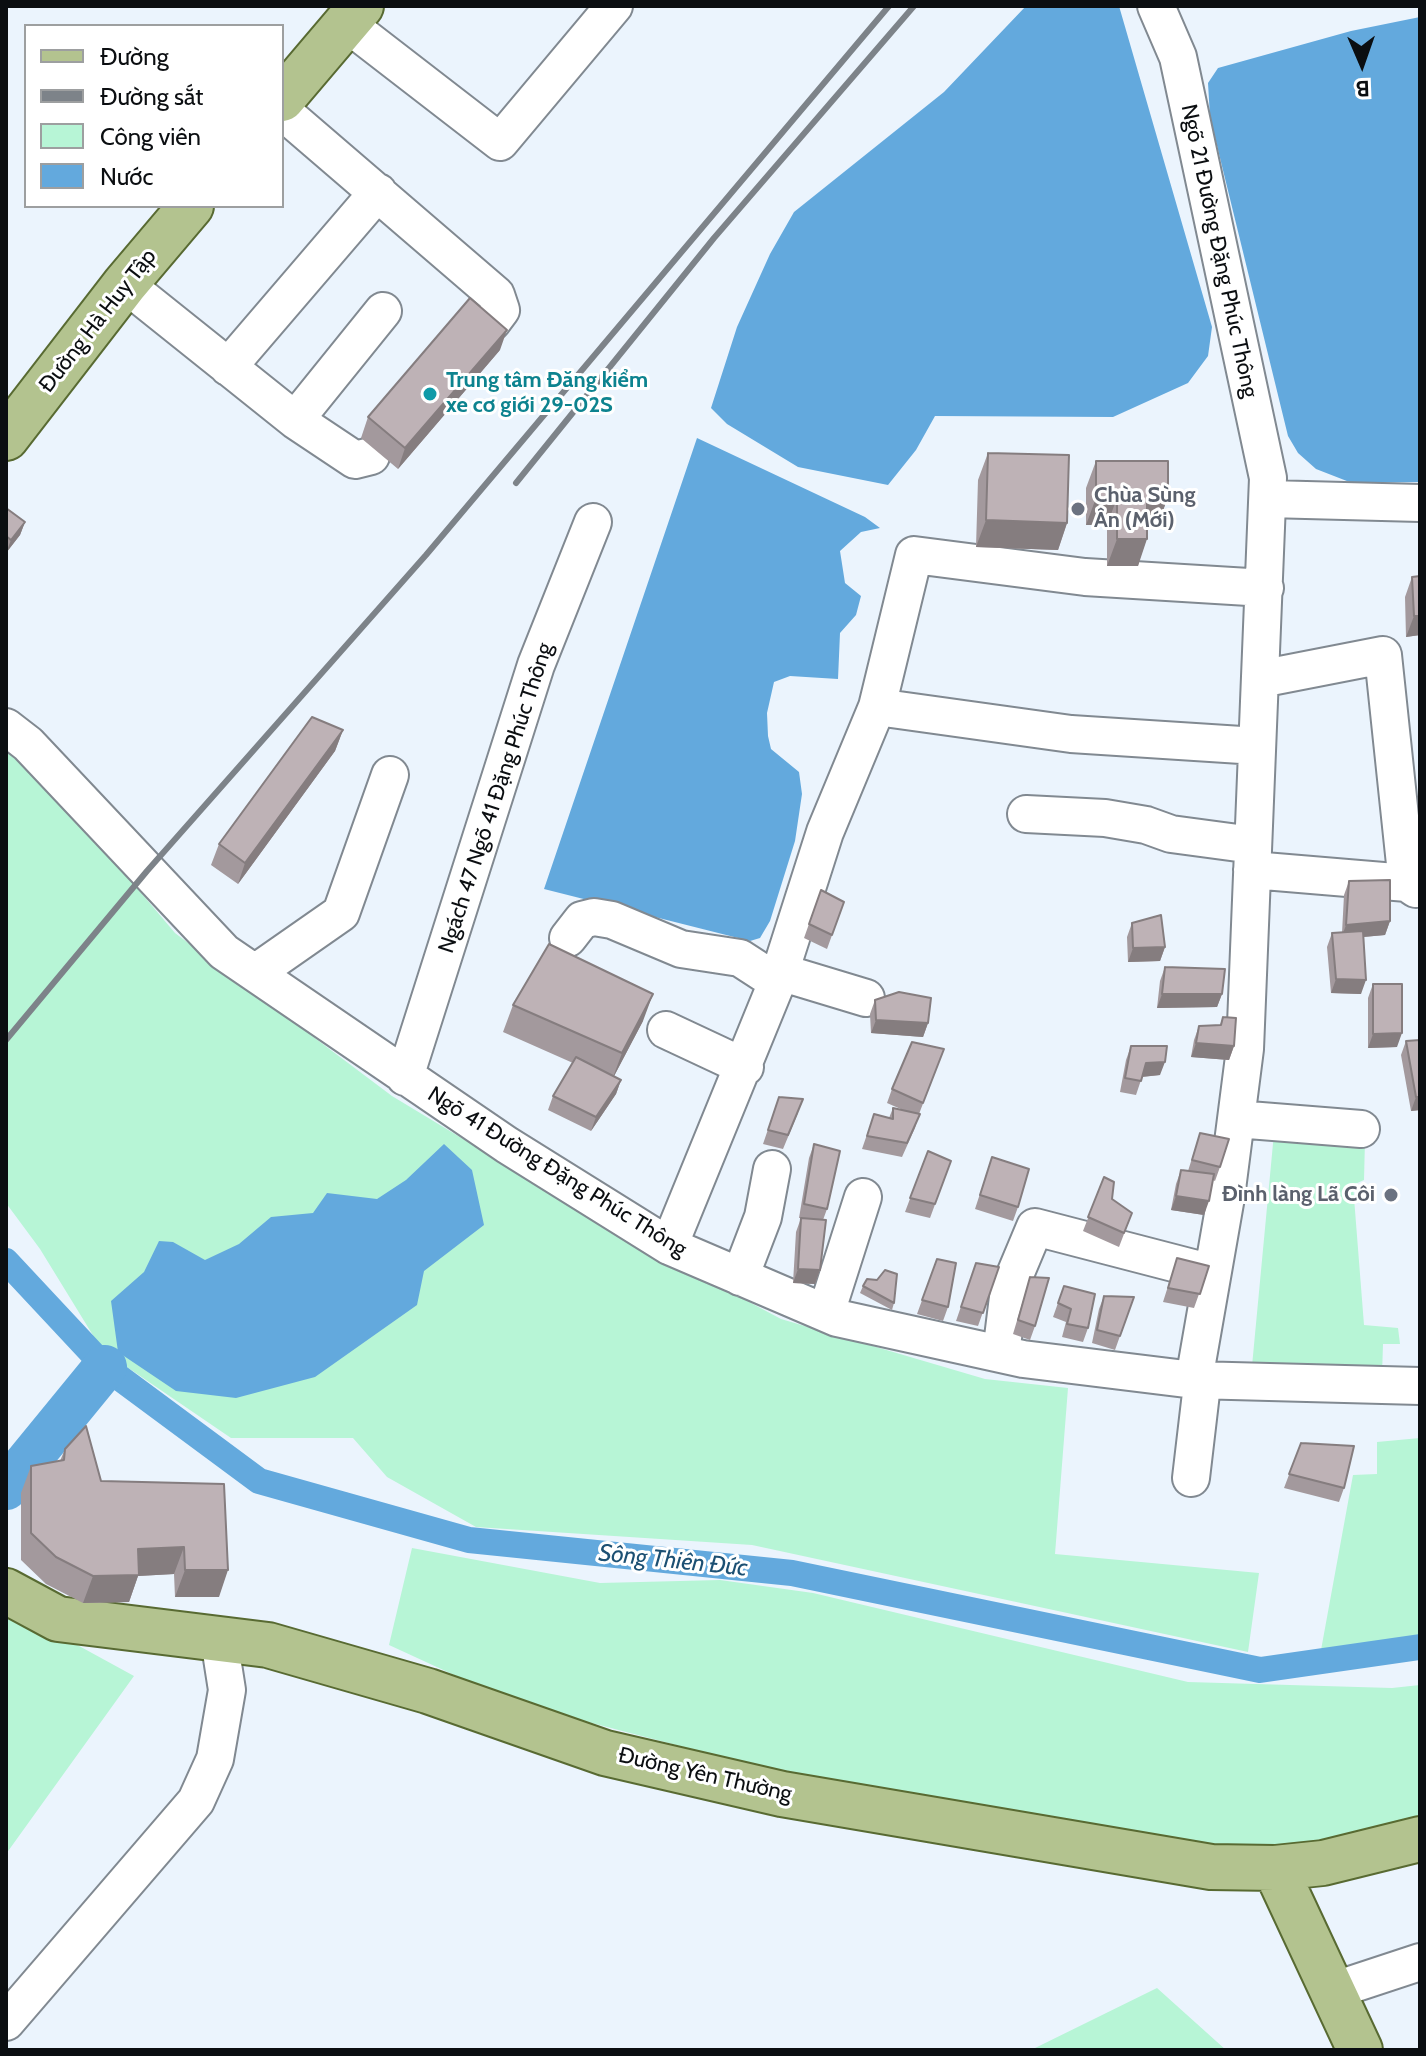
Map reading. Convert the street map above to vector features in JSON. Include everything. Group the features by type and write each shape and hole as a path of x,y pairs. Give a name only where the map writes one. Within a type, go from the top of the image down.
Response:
{"main road":[{"path":"284,97 354,14"},
{"name":"Đường Hà Huy Tập","path":"6,438 125,284 189,208"},
{"name":"Đường Yên Thường","path":"6,1591 58,1619 268,1645 428,1691 605,1753 782,1794 1211,1867 1275,1868 1323,1863 1420,1839"},
{"path":"1275,1868 1360,2050"}],"street":[{"path":"354,14 500,142 614,6"},
{"name":"Ngõ 21 Đường Đặng Phúc Thông","path":"1156,6 1178,57 1268,478 1245,1049 1194,1380 1201,1393 1191,1478"},
{"path":"284,113 496,295 501,310 492,322"},
{"path":"228,367 378,192"},
{"path":"125,284 295,420 355,460 371,456"},
{"path":"295,420 383,311"},
{"path":"1268,499 1420,503"},
{"name":"Ngách 47 Ngõ 41 Đặng Phúc Thông","path":"405,1077 536,665 593,522"},
{"path":"669,1246 745,1067 779,977 825,832 877,707 914,555 1085,577 1265,588"},
{"path":"1026,814 1105,818 1146,825 1253,858 1414,887 1383,655 1260,679"},
{"path":"877,707 1071,734 1257,746"},
{"name":"Ngõ 41 Đường Đặng Phúc Thông","path":"6,727 28,744 224,952 405,1077 669,1246 826,1313 1001,1354 1194,1380 1420,1386"},
{"path":"255,973 341,913 390,775"},
{"path":"568,938 582,920 594,917 612,920 681,949 740,958 779,977 866,998"},
{"path":"666,1030 745,1067"},
{"path":"1236,1119 1361,1129"},
{"path":"740,1277 763,1217 772,1169"},
{"path":"826,1313 863,1197"},
{"path":"1001,1354 1009,1289 1035,1227 1212,1273"},
{"path":"6,2022 196,1801 215,1759 227,1690 219,1639"},
{"path":"1332,1991 1420,1962"}],"green space":[{"path":"6,747 55,791 175,933 392,1096 607,1226 781,1319 985,1379 1068,1388 1055,1554 1259,1573 1248,1652 752,1545 476,1527 387,1477 353,1438 231,1438 102,1350 40,1249 6,1203"},
{"path":"1274,1133 1365,1140 1364,1180 1353,1185 1364,1325 1398,1328 1400,1344 1383,1344 1382,1375 1252,1366"},
{"path":"1420,1438 1420,1636 1321,1650 1353,1475 1377,1474 1377,1442"},
{"path":"412,1548 600,1583 720,1580 813,1593 1188,1682 1392,1688 1420,1685 1420,1820 1256,1852 791,1775 515,1703 389,1645"},
{"path":"6,1606 134,1676 6,1854"},
{"path":"1157,1988 1226,2050 1031,2050"}],"water":[{"path":"1026,6 1119,6 1212,327 1208,356 1188,383 1113,417 935,416 916,450 888,485 798,467 727,424 711,408 737,327 770,254 794,212 944,92"},
{"path":"1420,17 1420,482 1352,483 1316,469 1298,453 1288,436 1210,117 1208,83 1218,68 1351,31"},
{"path":"697,438 865,517 880,528 861,532 840,551 845,583 861,596 856,615 840,633 838,679 790,676 774,682 767,713 771,749 799,772 802,794 795,841 770,921 760,938 750,941 544,889"},
{"path":"444,1144 472,1170 484,1225 424,1271 417,1305 315,1377 236,1398 176,1391 118,1352 111,1301 144,1272 159,1241 173,1242 205,1260 239,1244 271,1217 313,1213 327,1193 377,1199 406,1180"}],"building":[{"name":"Trung tâm Đăng kiểm xe cơ giới 29-02S","path":"470,298 507,330 405,448 368,417"},
{"path":"988,453 1069,455 1067,523 986,520"},
{"path":"1096,461 1168,461 1168,497 1147,497 1147,539 1117,539 1117,498 1096,498"},
{"path":"6,508 25,522 11,540 6,536"},
{"path":"1420,576 1420,616 1414,616 1412,577"},
{"path":"312,717 343,730 245,863 219,844"},
{"path":"1390,880 1390,921 1346,925 1349,881"},
{"path":"821,890 844,902 832,935 809,924"},
{"path":"1161,915 1165,947 1133,948 1132,923"},
{"path":"1363,931 1366,980 1336,979 1332,933"},
{"path":"549,944 653,994 622,1053 513,1005"},
{"path":"1165,967 1225,969 1222,994 1162,994"},
{"path":"1373,984 1402,984 1402,1033 1373,1034"},
{"path":"899,992 931,998 928,1023 876,1020 875,1000"},
{"path":"1223,1017 1236,1018 1234,1046 1196,1043 1199,1026 1221,1025"},
{"path":"1420,1040 1420,1097 1416,1097 1406,1041"},
{"path":"912,1042 944,1049 923,1103 892,1089"},
{"path":"1131,1046 1167,1046 1165,1062 1146,1063 1141,1081 1125,1078"},
{"path":"576,1057 621,1080 596,1117 553,1096"},
{"path":"779,1097 803,1099 788,1135 768,1130"},
{"path":"893,1108 920,1114 907,1143 867,1136 874,1114 893,1119"},
{"path":"1200,1133 1229,1139 1220,1167 1192,1160"},
{"path":"814,1144 840,1151 827,1209 804,1204"},
{"path":"928,1151 951,1161 935,1204 910,1198"},
{"path":"992,1157 1029,1169 1018,1207 980,1195"},
{"path":"1181,1170 1214,1174 1209,1201 1176,1196"},
{"path":"1104,1177 1114,1182 1112,1199 1132,1213 1124,1233 1088,1217"},
{"path":"801,1218 826,1220 820,1270 798,1269"},
{"path":"1177,1258 1209,1266 1200,1294 1168,1288"},
{"path":"937,1259 956,1263 948,1307 922,1300"},
{"path":"976,1263 999,1267 983,1313 961,1307"},
{"path":"885,1270 897,1274 894,1303 863,1286 867,1279 877,1280"},
{"path":"1030,1277 1049,1278 1035,1326 1018,1320"},
{"path":"1064,1286 1095,1294 1088,1328 1067,1324 1071,1309 1058,1303"},
{"path":"1104,1296 1134,1297 1120,1336 1097,1330"},
{"path":"86,1426 101,1481 224,1484 228,1570 185,1570 184,1547 138,1549 139,1575 93,1576 56,1557 31,1533 31,1466 64,1460 65,1449"},
{"path":"1301,1443 1354,1446 1344,1488 1289,1474"}],"waterway":[{"name":"Sông Thiên Đức","path":"6,1261 105,1367 259,1481 469,1540 792,1573 1260,1670 1420,1647"},
{"path":"6,1488 105,1367"}],"railway":[{"path":"6,1040 147,871 426,555 889,6"},
{"path":"516,483 714,238 914,6"}],"place":[{"name":"Trung tâm Đăng kiểm xe cơ giới 29-02S","path":"430,394"},
{"name":"Chùa Sùng Ân (Mới)","path":"1078,509"},
{"name":"Đình làng Lã Côi","path":"1391,1195"}]}
